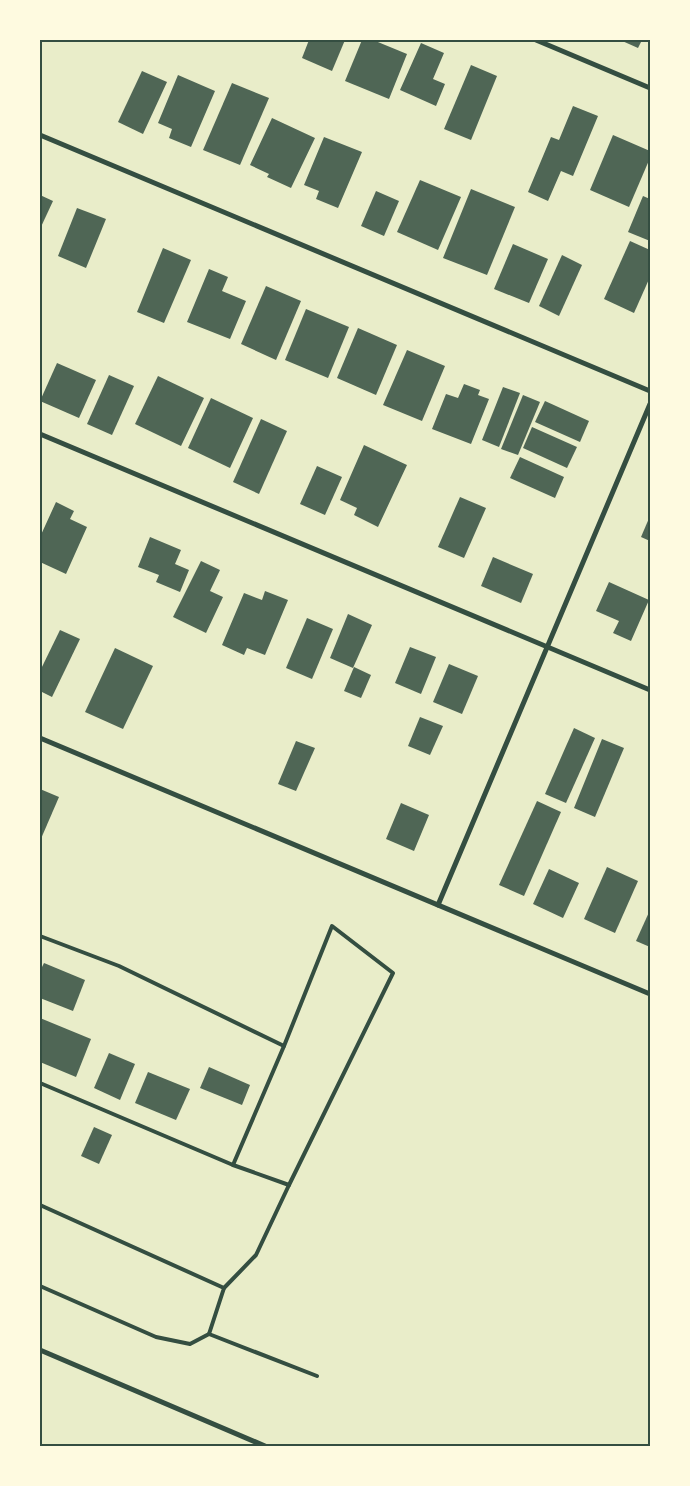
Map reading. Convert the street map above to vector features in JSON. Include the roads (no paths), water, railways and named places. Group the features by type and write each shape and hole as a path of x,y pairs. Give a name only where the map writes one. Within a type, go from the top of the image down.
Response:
{"street":[{"path":"536,40 650,88"},
{"path":"40,135 650,391"},
{"path":"438,905 650,404"},
{"path":"40,434 650,690"},
{"path":"40,738 650,994"},
{"path":"40,1350 265,1446"}],"lane":[{"path":"40,1286 156,1337 190,1344 209,1334 224,1288 256,1255 393,973 332,926 284,1046 233,1165"},
{"path":"40,936 119,966 284,1046"},
{"path":"40,1083 233,1165 289,1186"},
{"path":"40,1205 224,1288"},
{"path":"209,1334 317,1376"}]}
